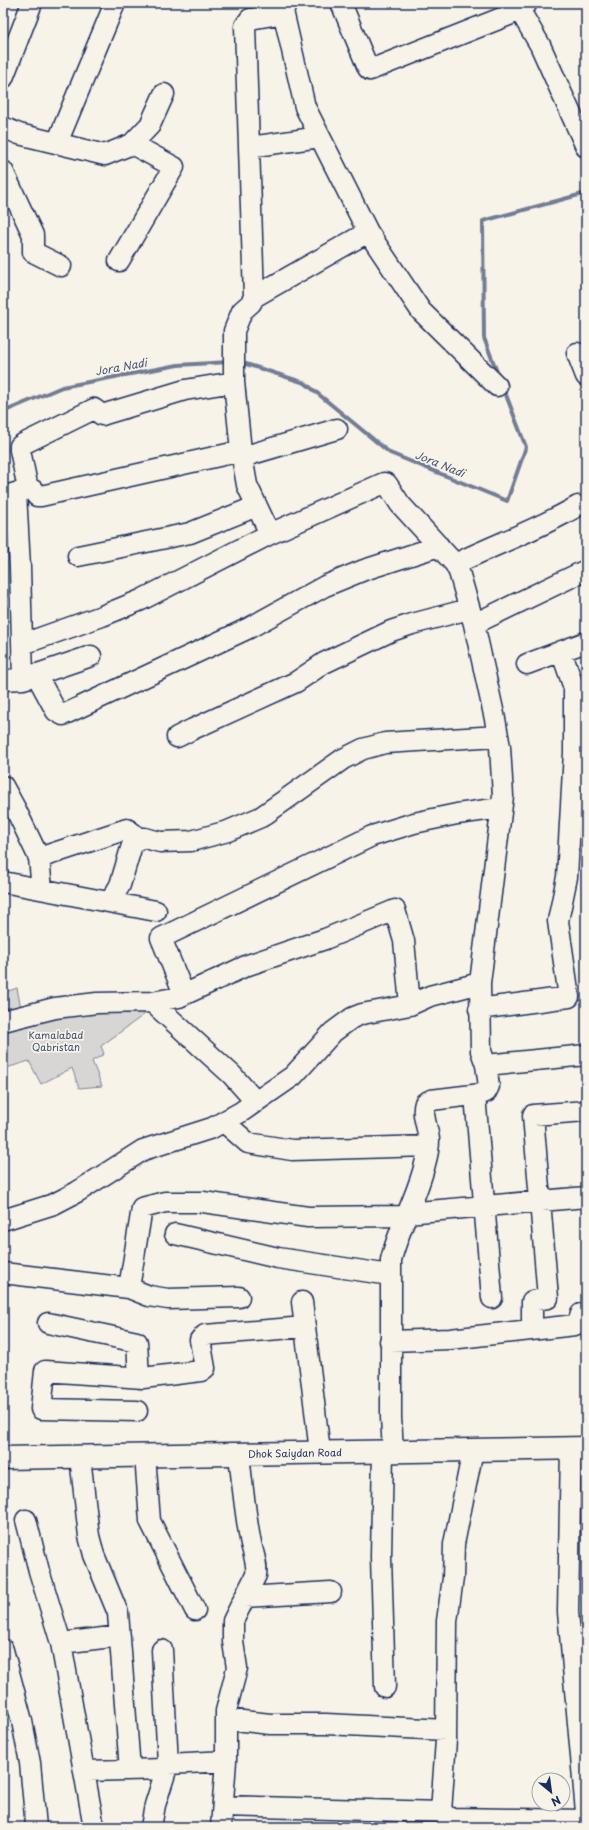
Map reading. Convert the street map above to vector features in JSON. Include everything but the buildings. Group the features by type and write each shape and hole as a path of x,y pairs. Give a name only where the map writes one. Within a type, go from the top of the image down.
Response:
{"main road":[{"name":"Dhok Saiydan Road","path":"3,1458 578,1448"}],"street":[{"path":"3,78 32,3"},
{"path":"57,143 115,3"},
{"path":"342,3 355,40 370,70 509,15 523,6 586,147"},
{"path":"284,7 301,95 305,107 368,232 421,311 497,386"},
{"path":"270,534 248,489 241,454 234,382 234,331 242,312 251,303 254,297 245,26 250,19 280,14 284,7"},
{"path":"3,127 19,134 105,155 132,144 150,125 164,94"},
{"path":"249,147 320,137"},
{"path":"119,261 174,167 132,144"},
{"path":"3,171 34,235 33,252 61,266"},
{"path":"254,297 368,232"},
{"path":"577,353 586,376"},
{"path":"234,382 185,390 102,415 94,408 20,446 12,570 23,644 30,677 56,711 63,715 249,628 325,586 364,570 439,546"},
{"path":"16,493 33,490 37,496 41,496 241,454 337,429"},
{"path":"23,644 102,616 141,600 270,534 384,483 387,484 400,504 455,564 459,572 472,616 498,736 503,796 480,983 479,1009 481,1051 486,1065 489,1086 486,1092 475,1095 431,1100 425,1103 423,1109 429,1141 426,1163 419,1185 396,1241 391,1260 391,1417 381,1557 384,1687"},
{"path":"78,556 190,533 256,506"},
{"path":"455,564 500,542 551,522 578,506"},
{"path":"177,737 296,682 324,663 391,631 412,624 472,616 586,570"},
{"path":"527,664 586,642"},
{"path":"479,1009 578,996 558,922 567,877 580,751 574,688 561,651"},
{"path":"3,680 30,677 91,656"},
{"path":"39,858 127,829 139,838 160,842 191,842 261,817 343,759 363,749 385,743 498,736"},
{"path":"3,786 16,808 39,858 42,889"},
{"path":"184,994 161,938 372,836 414,823 457,814 501,808"},
{"path":"110,902 120,885 132,845 139,838"},
{"path":"3,882 156,911"},
{"path":"3,1021 55,1008 97,1003 152,1002 184,994 248,965 325,939 395,910 404,941 410,1005"},
{"path":"3,1220 54,1204 143,1150 212,1128 224,1122 293,1076 333,1032 352,1018 362,1014 410,1005 430,996 480,983"},
{"path":"152,1002 232,1075 256,1102"},
{"path":"486,1065 586,1055"},
{"path":"475,1095 483,1206 492,1298"},
{"path":"532,1330 532,1301 548,1298 539,1200 534,1115 586,1111"},
{"path":"224,1122 248,1143 292,1150 428,1146"},
{"path":"129,1288 142,1208 165,1202 203,1202 308,1217 406,1215 539,1200 586,1197"},
{"path":"175,1234 278,1258 390,1275"},
{"path":"3,1273 129,1288 150,1296 168,1299 238,1298"},
{"path":"302,1302 320,1452"},
{"path":"390,1341 450,1339 575,1325 578,1323 581,1314 586,1314"},
{"path":"48,1323 137,1342 139,1378"},
{"path":"137,1411 41,1409 44,1371 139,1378 204,1370 205,1368 200,1340 205,1335 305,1326"},
{"path":"578,1448 568,1612 586,1812"},
{"path":"441,1812 446,1730 447,1622 453,1578 454,1544 473,1450"},
{"path":"221,1827 226,1761 226,1720 229,1692 237,1668 233,1642 233,1622 256,1575 257,1568 248,1525 239,1454"},
{"path":"146,1456 150,1521 195,1610"},
{"path":"80,1457 89,1536 94,1555 118,1613 130,1770"},
{"path":"26,1520 39,1571 61,1643 94,1827"},
{"path":"245,1596 331,1592"},
{"path":"61,1643 120,1636"},
{"path":"3,1650 22,1721 30,1763 36,1827"},
{"path":"151,1827 155,1805 167,1767 162,1650"},
{"path":"226,1720 270,1724 326,1724 446,1730"},
{"path":"85,1771 130,1770 226,1761"},
{"path":"223,1806 441,1812 450,1818 586,1820"}],"green space":[{"name":"Kamalabad Qabristan","path":"17,988 22,1014 149,1011 101,1046 104,1054 92,1061 102,1086 79,1088 72,1068 41,1084 29,1061 3,1069 3,993"}],"waterway":[{"name":"Jora Nadi","path":"499,377 484,338 483,221 586,193"},
{"name":"Jora Nadi","path":"3,412 62,387 178,365 229,362"},
{"name":"Jora Nadi","path":"240,362 305,383 390,453 507,501 526,447 503,387"}]}
